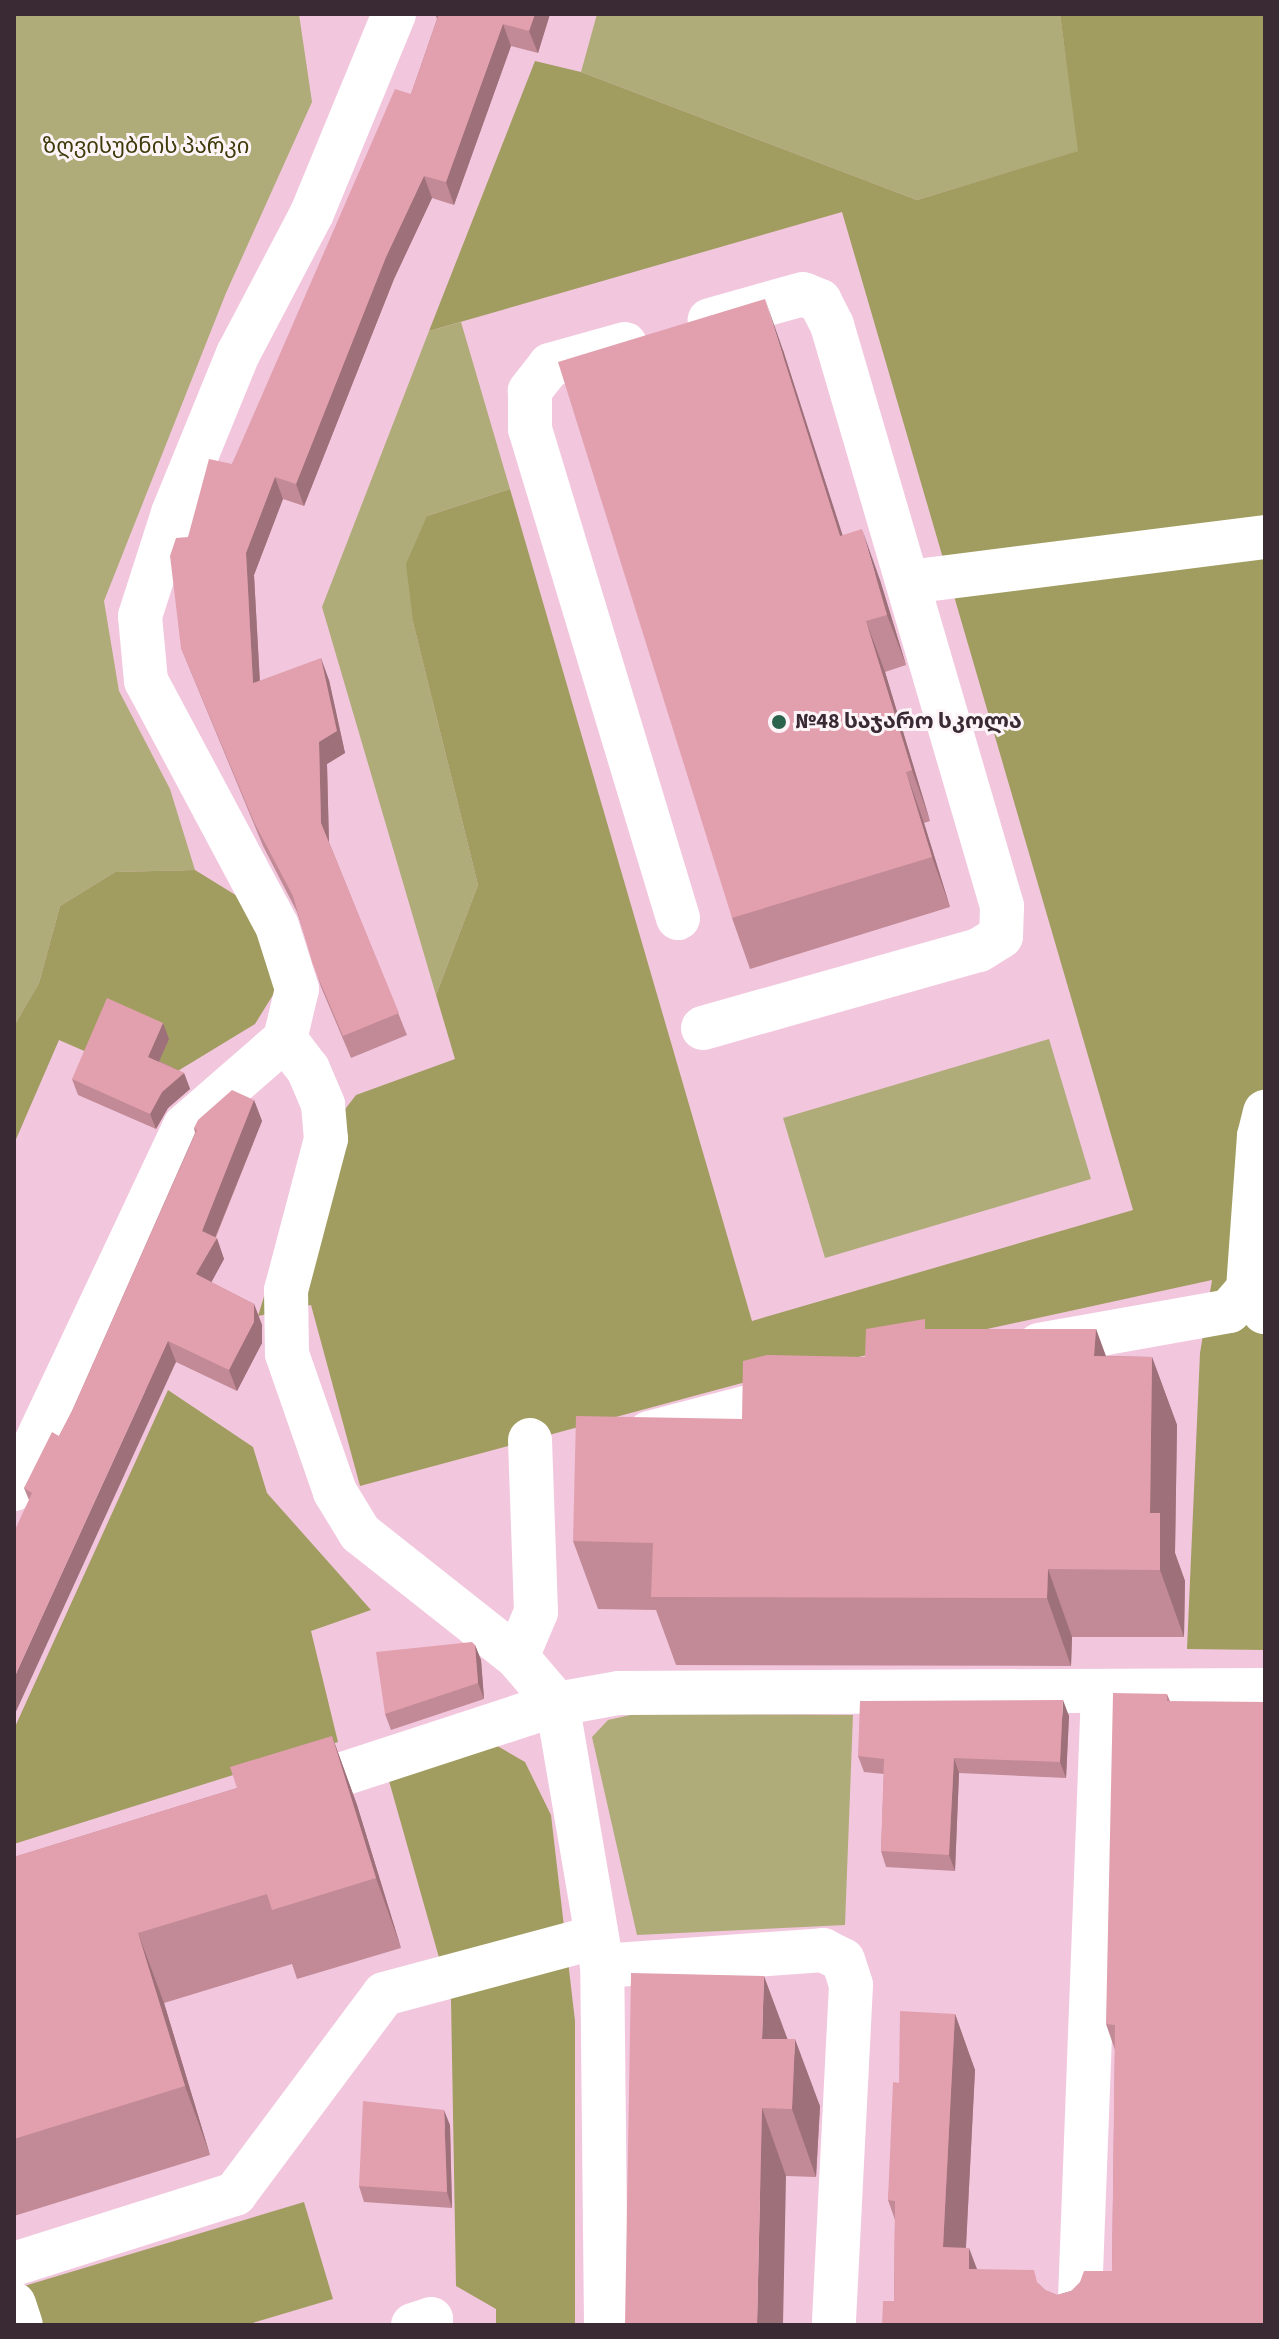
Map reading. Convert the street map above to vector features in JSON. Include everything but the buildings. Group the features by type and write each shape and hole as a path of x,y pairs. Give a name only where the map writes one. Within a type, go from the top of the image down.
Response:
{"street":[{"path":"14,1489 185,1126 285,1039 297,989 277,926 146,681 140,616 173,513 238,354 312,213 394,14"},
{"path":"678,918 530,429 530,391 550,365 803,294 820,301 832,325 1002,906 1001,936 979,950 703,1028"},
{"path":"909,582 1265,537"},
{"path":"285,1039 308,1069 323,1105 326,1139 286,1290 287,1354 335,1492 360,1533 517,1657 557,1704 599,1951 606,2325"},
{"path":"1000,1352 1229,1311 1256,1302 1259,1136 1265,1112"},
{"path":"608,1444 832,1386"},
{"path":"517,1657 536,1612 530,1440"},
{"path":"248,1806 493,1722 557,1704 619,1693 1265,1690"},
{"path":"1079,2325 1103,1691"},
{"path":"14,2264 235,2194 384,1994 599,1951 823,1950 843,1960 851,1985 834,2325"},
{"path":"14,2304 21,2325"},
{"path":"413,2325 431,2319 431,2325"}],"green space":[{"name":"ზღვისუბნის პარკი","path":"14,14 299,14 312,102 226,293 104,601 119,691 170,789 195,870 115,872 60,906 39,983 14,1026"},
{"path":"597,14 1060,14 1079,151 917,200 581,72"},
{"path":"461,322 510,489 427,516 413,622 478,885 436,995 322,607 429,331"},
{"path":"1049,1039 1091,1179 825,1258 783,1118"},
{"path":"635,1714 853,1715 845,1925 637,1935 592,1737 608,1720"}],"shaded area":[{"path":"1060,14 1265,14 1265,1650 1187,1649 1200,1353 1212,1280 757,1379 360,1486 311,1305 258,1316 306,1160 356,1095 455,1059 436,995 478,885 413,622 406,564 427,516 510,489 752,1321 1133,1210 842,212 429,331 535,61 581,72 917,200 1078,151"},
{"path":"195,870 242,899 281,982 255,1024 158,1083 59,1040 14,1144 14,1026 39,983 60,906 115,872"},
{"path":"168,1390 253,1447 267,1493 371,1610 311,1631 338,1742 14,1844 14,1729"},
{"path":"494,1744 525,1762 551,1815 575,2021 575,2325 496,2325 496,2309 456,2286 451,2000 389,1781"},
{"path":"304,2202 333,2299 246,2325 14,2325 14,2289"}],"place":[{"name":"№48 საჯარო სკოლა","path":"779,722"}]}
